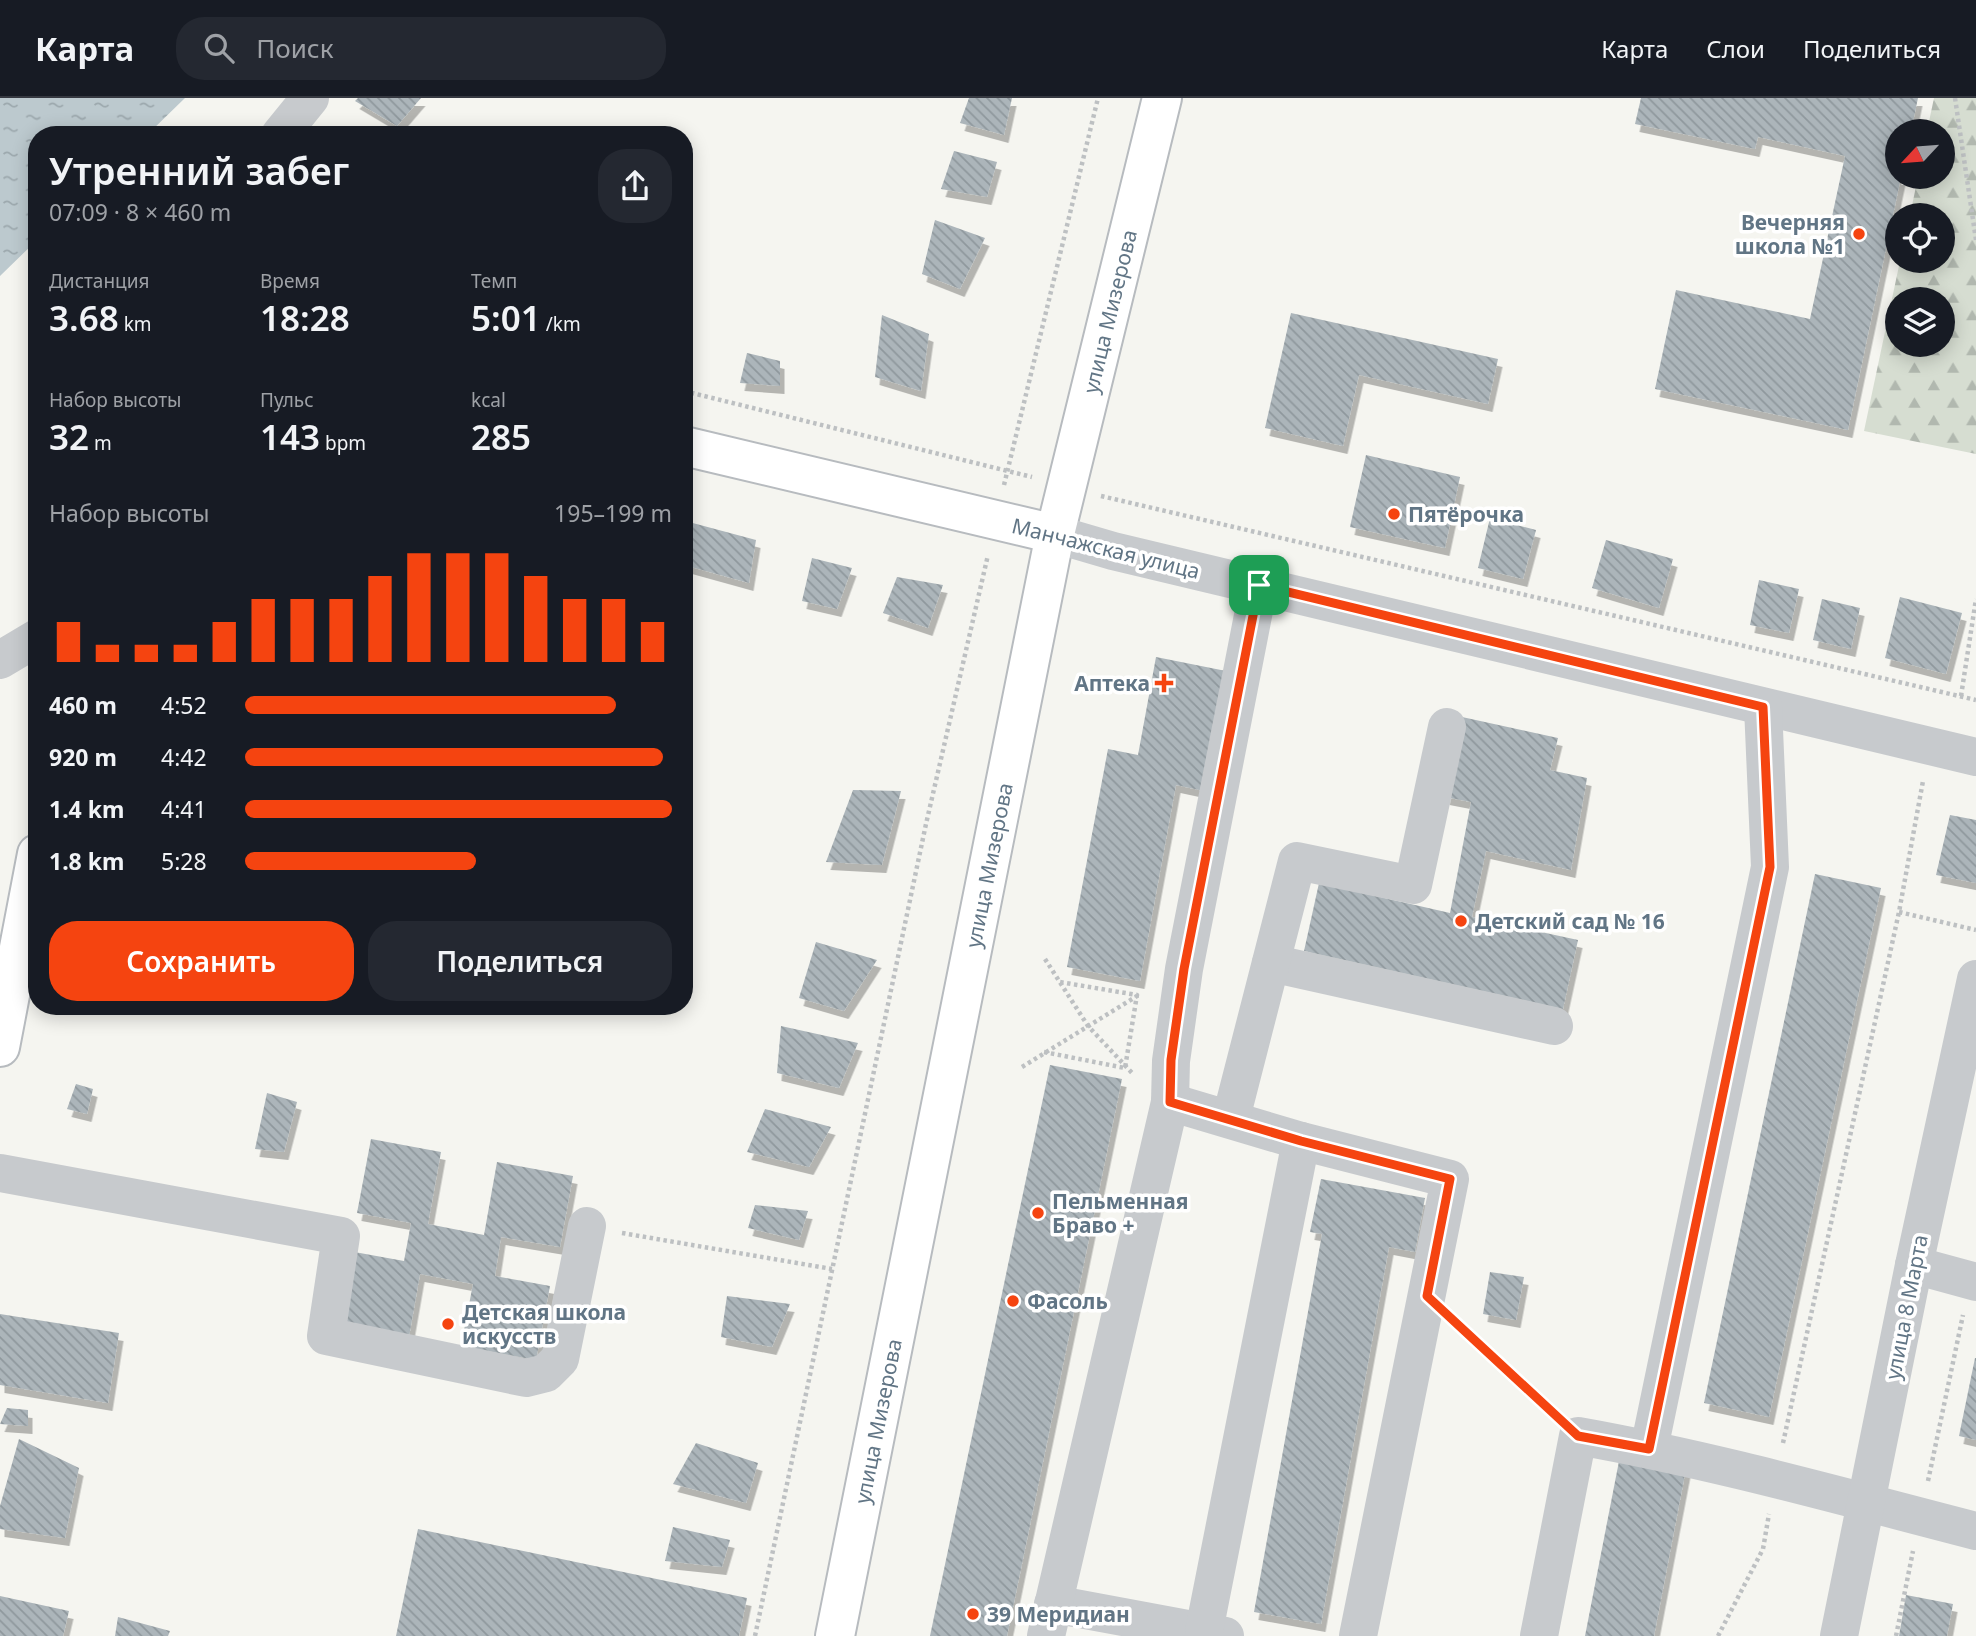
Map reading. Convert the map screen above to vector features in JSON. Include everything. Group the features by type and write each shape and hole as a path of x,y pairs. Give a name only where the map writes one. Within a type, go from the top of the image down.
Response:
{"main road":[{"name":"улица Мизерова","path":"835,1636 1055,534 1162,98"},
{"name":"Манчажская улица","path":"693,448 1055,534"},
{"path":"0,1047 28,901"}],"street":[{"path":"287,126 310,98"},
{"name":"Манчажская улица","path":"1055,534 1113,551 1976,757"},
{"path":"1259,585 1184,969 1171,1060 1170,1102 1049,1620 1214,1633 1301,1141"},
{"path":"0,660 28,643"},
{"path":"1649,1449 1770,867 1763,707"},
{"path":"1231,1118 1297,862 1413,885 1447,727"},
{"path":"1271,963 1554,1026"},
{"name":"улица 8 Марта","path":"1839,1636 1914,1265 1976,979"},
{"path":"1170,1102 1301,1141 1450,1179 1358,1636"},
{"path":"0,1174 341,1237 326,1336 526,1378 546,1373 560,1359 587,1226"},
{"path":"1914,1265 1973,1281"},
{"path":"1539,1636 1578,1436 1649,1449 1775,1479 1976,1531"}],"path":[{"path":"755,1636 926,824 1076,177 1098,98"},
{"path":"1955,98 1976,240"},
{"path":"693,393 1066,486 1976,700"},
{"path":"1961,696 1976,599"},
{"path":"1718,1636 1763,1549 1775,1479 1899,912 1923,780"},
{"path":"1899,912 1976,930"},
{"path":"1045,959 1088,1026 1125,1068 1170,1102"},
{"path":"1022,1067 1184,969"},
{"path":"1060,982 1137,995"},
{"path":"1125,1068 1137,995"},
{"path":"1045,1052 1125,1068"},
{"path":"587,1226 832,1269"},
{"path":"1896,1636 1973,1281"},
{"path":"1427,1296 1578,1436"}],"green space":[{"path":"1934,98 1976,98 1976,454 1864,431 1885,332 1885,357 1955,357 1955,287 1894,287 1897,273 1955,273 1955,203 1913,203 1915,189 1955,189 1955,119 1930,119"}],"water":[{"path":"0,98 185,98 156,126 28,126 28,249 0,276"}],"building":[{"path":"358,98 421,98 397,126 355,101"},
{"path":"969,98 1012,98 1004,135 960,123"},
{"name":"Вечерняя школа №1","path":"1641,98 1918,98 1914,119 1885,119 1885,189 1898,189 1896,203 1885,203 1885,253 1848,430 1655,389 1676,290 1810,319 1845,156 1758,137 1755,149 1635,124"},
{"path":"954,151 997,162 987,197 941,189"},
{"path":"935,220 985,238 960,289 922,274"},
{"path":"1291,313 1498,359 1488,404 1359,375 1343,446 1265,428"},
{"path":"882,315 929,334 921,391 875,377"},
{"path":"747,353 780,361 780,386 740,383"},
{"path":"1366,455 1460,477 1445,548 1350,527"},
{"path":"1490,518 1536,530 1523,579 1478,568"},
{"path":"693,523 756,540 749,583 693,567"},
{"path":"1606,540 1673,559 1659,608 1592,588"},
{"path":"812,558 852,568 837,609 802,601"},
{"path":"897,577 943,585 928,628 883,613"},
{"path":"1759,580 1799,589 1789,633 1750,625"},
{"path":"1900,597 1962,613 1946,674 1885,658"},
{"path":"1822,599 1860,608 1851,649 1813,640"},
{"path":"1156,657 1226,671 1204,791 1176,785 1140,981 1067,967 1108,749 1138,755"},
{"path":"1462,717 1558,738 1550,770 1587,778 1571,870 1486,851 1472,917 1578,940 1563,1009 1304,951 1319,883 1450,913 1471,802 1445,797"},
{"path":"853,790 901,791 882,865 826,862"},
{"path":"1950,815 1976,820 1976,883 1936,875"},
{"path":"1815,874 1881,888 1769,1417 1704,1403"},
{"path":"816,942 877,960 844,1011 799,998"},
{"path":"781,1026 858,1043 839,1088 777,1073"},
{"path":"1050,1065 1122,1079 1007,1636 930,1636"},
{"path":"76,1084 93,1089 87,1114 67,1109"},
{"path":"267,1093 297,1102 284,1152 255,1149"},
{"path":"765,1109 831,1127 809,1167 747,1152"},
{"name":"Детская школа искусств","path":"371,1139 441,1152 428,1224 484,1235 497,1162 573,1176 560,1247 501,1237 495,1276 550,1286 536,1360 461,1346 473,1284 420,1274 409,1337 336,1324 349,1251 404,1261 411,1223 357,1213"},
{"path":"1321,1179 1425,1198 1415,1252 1389,1247 1321,1624 1254,1612 1322,1234 1310,1232"},
{"path":"755,1205 808,1211 799,1240 748,1228"},
{"path":"1490,1272 1524,1277 1516,1320 1483,1314"},
{"path":"727,1296 790,1304 772,1347 721,1337"},
{"path":"0,1314 119,1333 108,1403 0,1385"},
{"path":"1976,1358 1976,1440 1959,1436"},
{"path":"7,1408 28,1410 28,1426 0,1424"},
{"path":"19,1439 79,1468 65,1538 0,1529 0,1506"},
{"path":"696,1443 758,1463 746,1503 673,1484"},
{"path":"1620,1456 1686,1469 1654,1636 1585,1636"},
{"path":"673,1527 730,1540 722,1567 665,1561"},
{"path":"418,1529 747,1598 739,1636 396,1636"},
{"path":"1906,1595 1953,1604 1947,1636 1899,1636"},
{"path":"0,1596 69,1611 63,1636 0,1636"},
{"path":"118,1617 170,1631 168,1636 115,1636"}],"place":[{"name":"Вечерняя школа №1","path":"1859,234"},
{"name":"Пятёрочка","path":"1394,514"},
{"name":"Аптека","path":"1164,683"},
{"name":"Детский сад № 16","path":"1461,921"},
{"name":"Пельменная Браво +","path":"1038,1213"},
{"name":"Фасоль","path":"1013,1301"},
{"name":"Детская школа искусств","path":"448,1324"},
{"name":"39 Меридиан","path":"973,1614"}],"route":[{"path":"1259,585 1763,707 1770,867 1649,1449 1578,1436 1427,1296 1450,1179 1301,1141 1170,1102 1171,1060 1184,969 1259,585"}]}
